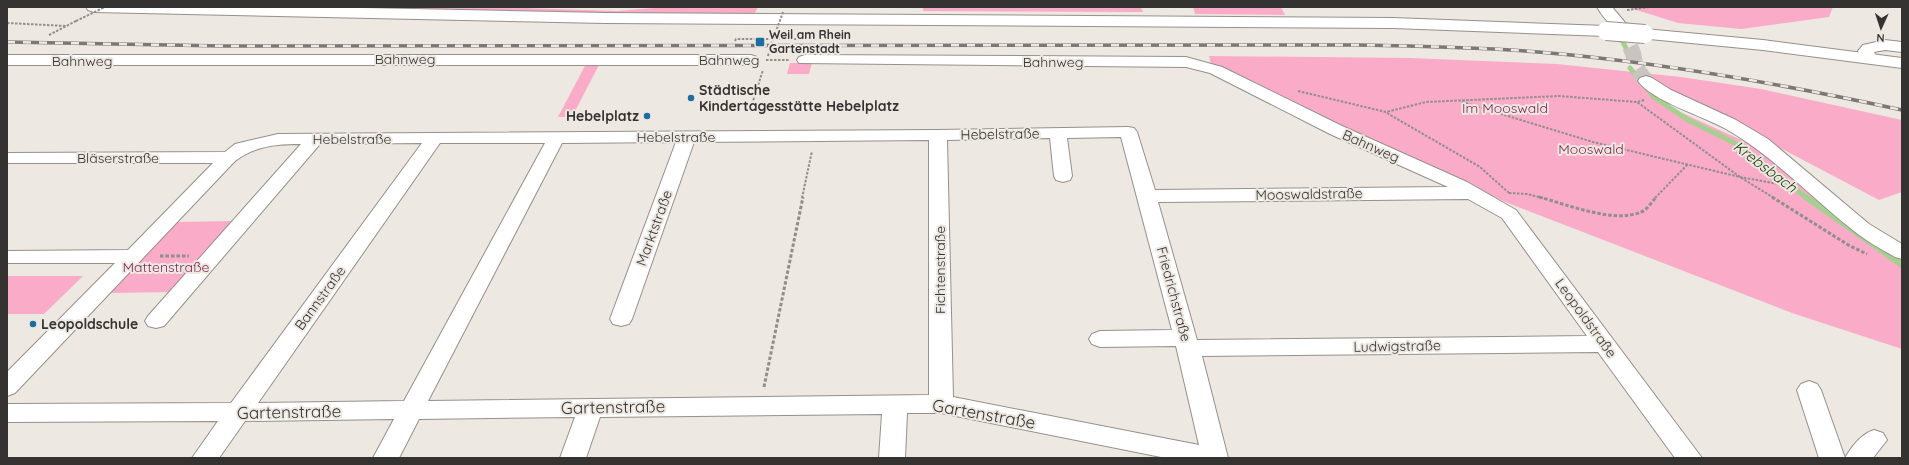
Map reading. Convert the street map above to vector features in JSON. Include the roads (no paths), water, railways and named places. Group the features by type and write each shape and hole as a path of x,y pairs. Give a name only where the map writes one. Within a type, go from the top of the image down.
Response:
{"main road":[{"path":"94,7 606,18 1393,23 1613,28 1645,34 1763,45 1902,63"}],"street":[{"path":"1608,10 1613,28"},
{"path":"1869,58 1866,51 1868,48 1885,45 1902,47"},
{"name":"Bahnweg","path":"7,60 269,62 292,59 751,60"},
{"name":"Bahnweg","path":"805,60 1197,64 1216,70 1336,130 1460,186 1471,193"},
{"path":"1646,81 1665,94 1730,124 1762,143 1862,228 1902,253"},
{"name":"Hebelstraße","path":"229,157 241,148 278,139 938,135 1128,132"},
{"name":"Friedrichstraße","path":"1128,132 1148,196 1188,343 1215,458"},
{"path":"1058,133 1063,176"},
{"name":"Fichtenstraße","path":"938,135 941,404"},
{"name":"Marktstraße","path":"620,319 687,137"},
{"path":"386,458 556,138"},
{"path":"156,321 315,139"},
{"name":"Bannstraße","path":"205,458 434,139"},
{"path":"7,387 131,256 229,157"},
{"name":"Bläserstraße","path":"7,158 229,157"},
{"name":"Mooswaldstraße","path":"1148,196 1471,193"},
{"name":"Leopoldstraße","path":"1471,193 1502,199 1510,214 1689,458"},
{"path":"7,257 131,256"},
{"name":"Ludwigstraße","path":"1100,339 1188,343 1604,344"},
{"path":"1809,390 1832,458"},
{"path":"892,458 895,404"},
{"name":"Gartenstraße","path":"7,413 238,412 941,404 1185,456 1215,458"},
{"path":"573,458 592,407"},
{"path":"1858,458 1874,440"}],"waterway":[{"path":"1620,35 1628,53"},
{"name":"Krebsbach","path":"1630,68 1654,97 1688,120 1733,142 1807,198"},
{"name":"Krebsbach","path":"1806,197 1902,265"}],"tunnel":[{"path":"1620,25 1633,53 1636,68 1646,81"}],"railway":[{"path":"7,42 223,46 1357,45 1448,47 1584,56 1676,68 1812,91 1902,110"}],"place":[{"name":"Weil am Rhein Gartenstadt","path":"760,42"},
{"name":"Städtische Kindertagesstätte Hebelplatz","path":"691,98"},
{"name":"Hebelplatz","path":"647,116"},
{"name":"Leopoldschule","path":"33,324"}],"park label":[{"name":"Im Mooswald","path":"1505,108"},
{"name":"Mooswald","path":"1591,149"},
{"name":"Mattenstraße","path":"166,267"}]}
